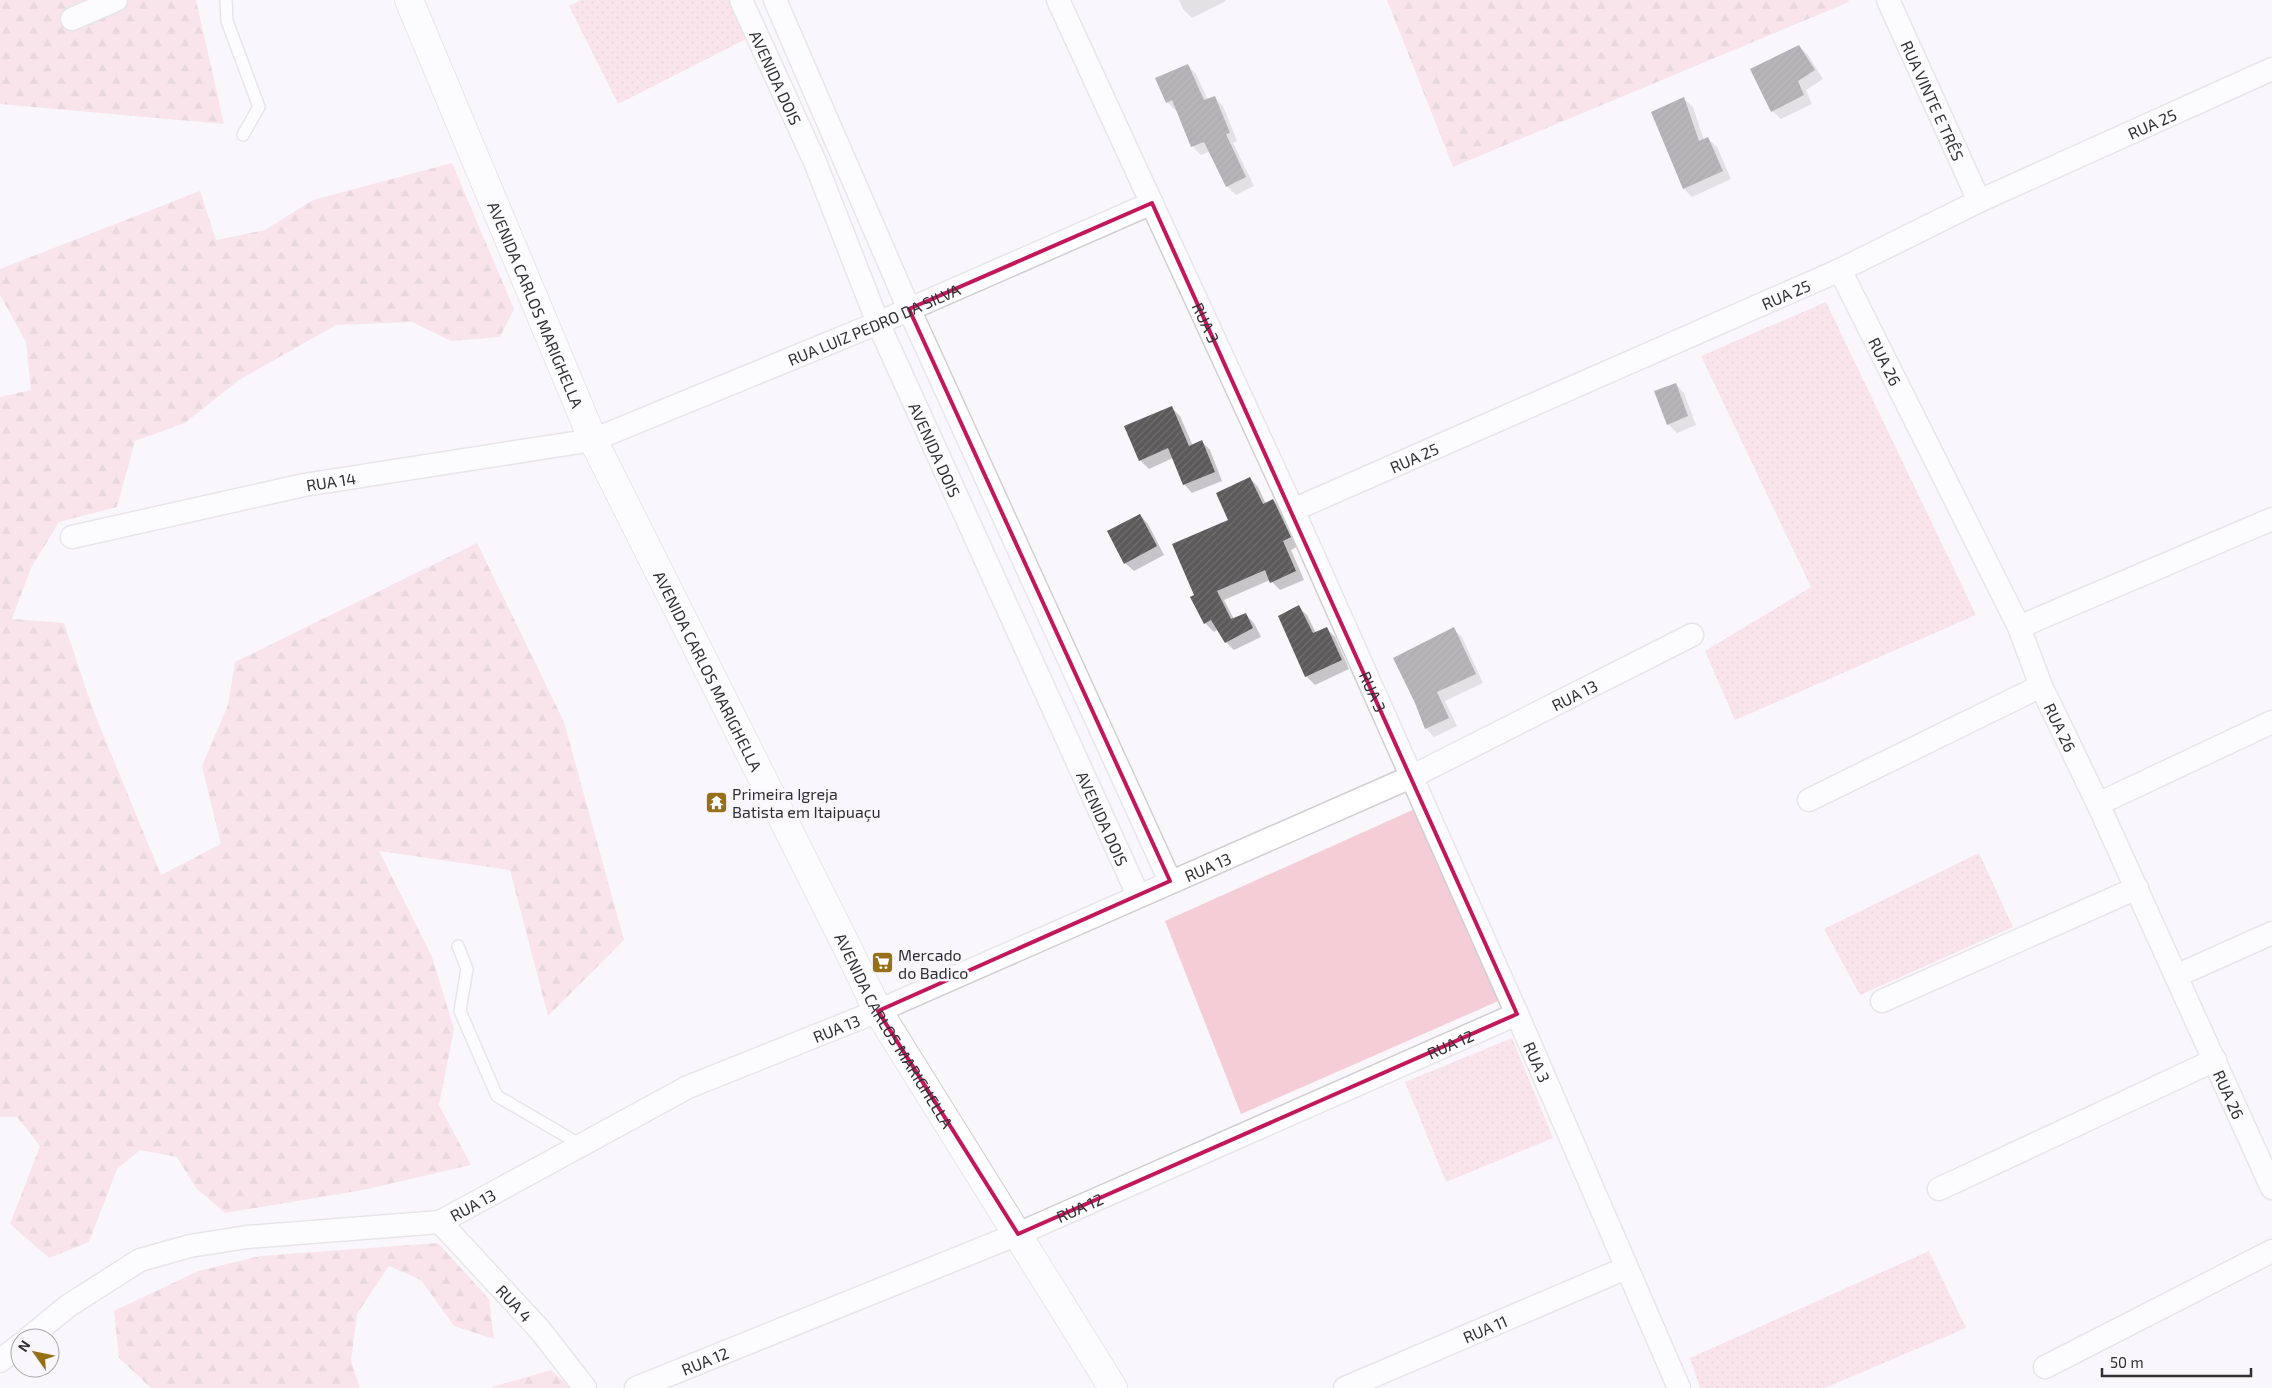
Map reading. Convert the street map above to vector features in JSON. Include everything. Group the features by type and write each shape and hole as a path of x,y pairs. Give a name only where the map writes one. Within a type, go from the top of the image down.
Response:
{"main road":[{"name":"AVENIDA CARLOS MARIGHELLA","path":"409,0 594,440 878,1011 1113,1388"}],"street":[{"path":"72,19 116,0"},
{"name":"AVENIDA DOIS","path":"741,0 815,162 878,323 1138,895"},
{"name":"AVENIDA DOIS","path":"775,0 910,309 1170,881"},
{"name":"RUA 3","path":"1058,0 1293,510 1679,1388"},
{"name":"RUA VINTE E TRÊS","path":"1888,0 1979,201"},
{"name":"RUA 25","path":"1293,510 1840,270 1979,201 2272,69"},
{"name":"RUA LUIZ PEDRO DA SILVA","path":"594,440 878,323 1152,204"},
{"name":"RUA 26","path":"1840,270 2019,627 2041,686 2098,804 2215,1060 2264,1145 2272,1188"},
{"name":"RUA 14","path":"72,537 304,486 594,440"},
{"path":"2019,627 2272,520"},
{"name":"RUA 13","path":"41,1328 68,1306 140,1260 190,1246 247,1237 440,1222 688,1087 878,1011 1138,895 1411,777 1692,635"},
{"path":"1809,800 2041,686"},
{"path":"2098,804 2272,722"},
{"path":"1882,1001 2136,888"},
{"path":"2176,976 2272,933"},
{"name":"RUA 12","path":"636,1388 1018,1234 1516,1014"},
{"path":"1938,1189 2215,1060"},
{"name":"RUA 4","path":"440,1222 540,1330 585,1388"},
{"path":"2045,1367 2272,1251"},
{"name":"RUA 11","path":"1345,1388 1626,1268"}],"lane":[{"path":"226,0 227,21 259,107 243,135"},
{"path":"458,946 466,969 460,1011 497,1096 581,1146"}],"highlighted area":[{"path":"1152,203 1517,1014 1018,1234 878,1011 1170,881 909,309"}],"green space":[{"path":"0,0 196,0 224,124 0,104"},
{"path":"581,0 729,0 748,38 618,104 569,6"},
{"path":"1387,0 1848,0 1849,2 1453,167"},
{"path":"452,163 514,309 500,337 451,341 412,322 336,325 239,380 185,423 135,441 117,507 59,522 31,568 12,619 64,623 93,710 161,875 221,844 202,766 228,705 235,662 477,543 564,722 624,940 548,1016 510,870 379,851 432,957 454,1029 439,1105 471,1165 363,1190 225,1213 196,1188 177,1157 140,1150 117,1169 89,1242 49,1258 10,1224 40,1146 17,1117 0,1117 0,397 31,390 26,342 0,295 0,269 200,191 216,240 265,230 313,200"},
{"path":"1826,302 1976,615 1735,720 1705,651 1811,587 1701,356"},
{"path":"1417,808 1503,999 1241,1114 1165,921"},
{"path":"1979,853 2013,927 1860,995 1824,929"},
{"path":"1512,1038 1553,1138 1446,1182 1405,1082"},
{"path":"438,1243 489,1299 494,1339 454,1326 421,1280 389,1266 357,1314 351,1361 360,1388 151,1388 119,1358 114,1311 198,1271 260,1256"},
{"path":"1929,1251 1966,1328 1825,1388 1700,1388 1690,1358"},
{"path":"551,1370 570,1388 492,1388 492,1387"}],"building":[{"path":"1799,45 1815,70 1798,81 1804,95 1771,112 1750,69"},
{"path":"1188,64 1204,100 1215,96 1230,133 1226,134 1246,177 1226,187 1204,142 1191,147 1172,100 1166,103 1155,78"},
{"path":"1684,97 1699,141 1708,137 1723,171 1683,189 1651,112"},
{"path":"1676,383 1688,416 1667,425 1654,391"},
{"path":"1172,406 1189,446 1202,440 1215,472 1183,485 1168,448 1139,461 1124,426"},
{"path":"1250,477 1263,504 1273,499 1291,537 1283,541 1296,571 1270,583 1265,570 1217,591 1231,619 1246,613 1253,628 1225,643 1211,620 1204,624 1190,597 1194,595 1172,544 1228,520 1216,493"},
{"path":"1140,514 1157,546 1124,564 1107,531"},
{"path":"1299,605 1313,633 1327,627 1342,660 1305,677 1278,616"},
{"path":"1454,627 1476,674 1437,692 1449,718 1425,729 1415,703 1393,658"}],"place":[{"name":"Primeira Igreja Batista em Itaipuaçu","path":"716,802"},
{"name":"Mercado do Badico","path":"882,963"}]}
